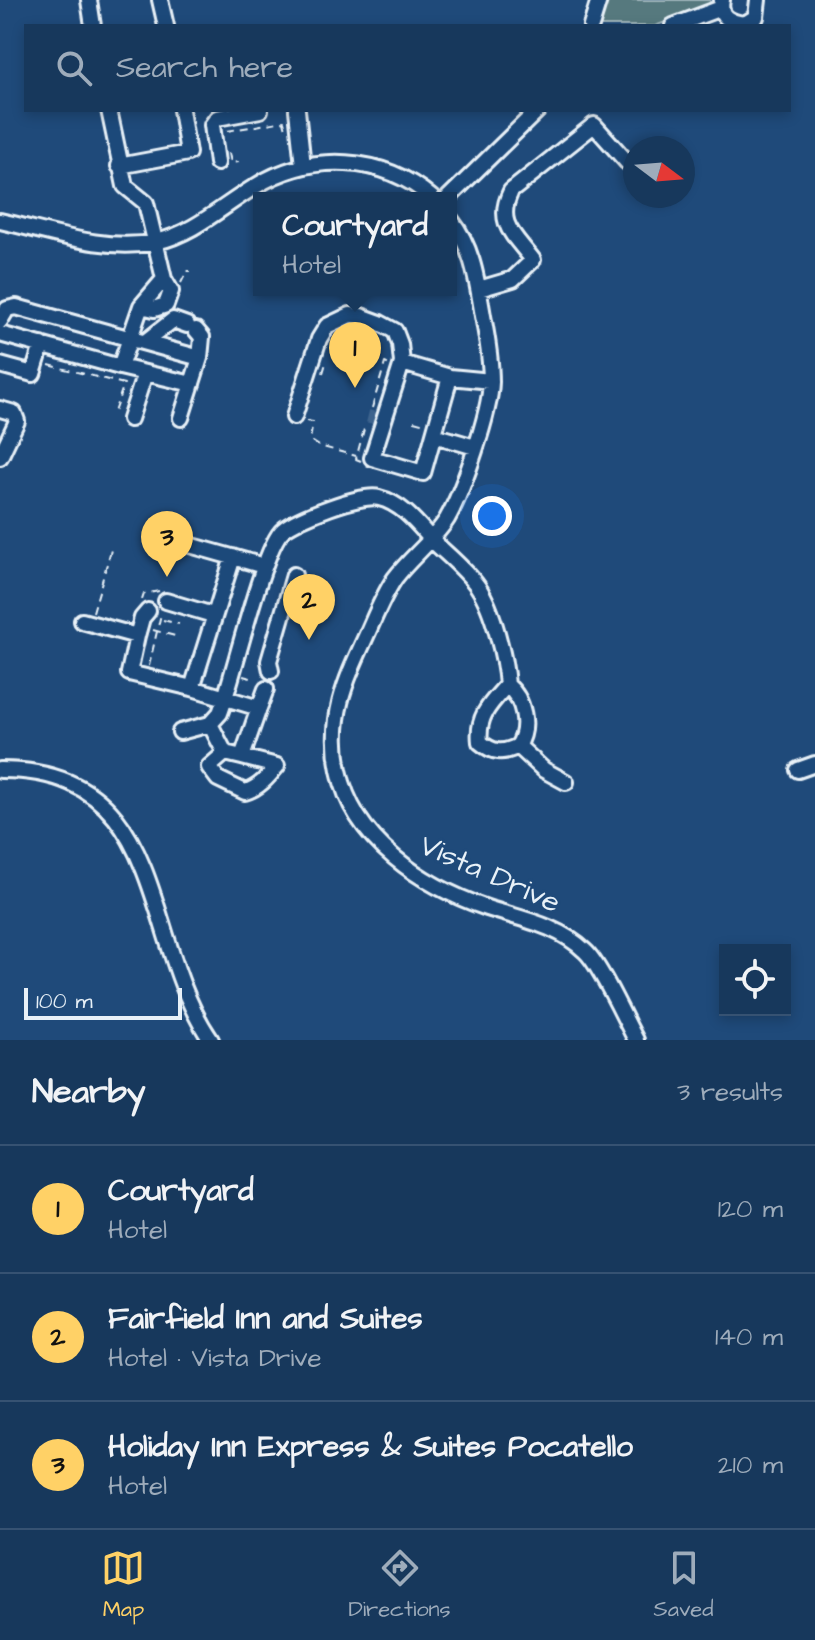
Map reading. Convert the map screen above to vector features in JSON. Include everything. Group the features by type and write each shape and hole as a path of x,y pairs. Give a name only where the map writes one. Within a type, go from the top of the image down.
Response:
{"street":[{"path":"89,0 93,24"},
{"path":"160,0 166,24"},
{"path":"592,24 599,0"},
{"path":"680,24 723,11 731,22 751,22 759,7 758,0"},
{"path":"109,112 125,186 146,203 164,279 141,306 120,367"},
{"path":"119,166 188,153 181,112"},
{"path":"217,163 212,125 225,114 242,112"},
{"path":"297,112 303,166"},
{"path":"454,192 536,112"},
{"path":"479,289 513,279 533,260 504,222 505,204 511,191 594,125 623,158"},
{"path":"0,221 99,244 130,246 157,242 192,227 259,184 303,166 336,163 377,166 411,182 424,192"},
{"name":"Vista Drive","path":"457,231 473,260 491,381 475,447 455,503 445,522 394,580 347,678 337,707 334,735 339,770 346,798 368,832 400,863 484,907 550,927 587,952 636,1040"},
{"path":"0,321 7,309 16,307 200,358"},
{"path":"297,418 319,339 327,326 340,318 361,316 395,331 400,344 391,394 374,424"},
{"path":"145,342 173,320 192,328 202,337 200,358 181,418"},
{"path":"0,334 192,384"},
{"path":"0,365 33,374 42,345"},
{"path":"397,364 450,377 491,381"},
{"path":"130,419 145,373"},
{"path":"391,394 378,405 372,458 423,473 432,430 450,377"},
{"path":"0,409 14,413 17,421 0,457"},
{"path":"432,430 475,447"},
{"path":"180,732 217,719 264,566 282,530 347,501 368,496 394,504 415,520 466,574 485,600 505,662 507,685 514,691 526,724 518,746 500,753 480,742 479,729 482,712 507,685"},
{"path":"186,544 264,566"},
{"path":"192,688 233,557"},
{"path":"271,671 269,661 294,575"},
{"path":"213,615 156,603 142,618 129,673 259,708"},
{"path":"87,618 137,636"},
{"path":"242,757 259,708 260,684"},
{"path":"210,724 225,753 277,766 267,779 245,792 218,779 209,767 225,753"},
{"path":"518,746 544,770 566,782"},
{"path":"798,770 815,764"},
{"path":"0,770 51,774 73,783 101,801 109,811 140,858 186,989 211,1040"}],"path":[{"path":"225,135 226,131 284,121 287,132"},
{"path":"229,151 231,163 239,162"},
{"path":"177,291 187,271 190,271"},
{"path":"327,340 332,343 344,332 341,326"},
{"path":"323,373 326,363"},
{"path":"356,456 364,429 374,424 385,363 397,364"},
{"path":"51,366 124,384 114,412"},
{"path":"297,418 313,422 310,440 319,446 356,456 362,461"},
{"path":"414,421 432,430"},
{"path":"87,618 111,550"},
{"path":"147,671 162,619 156,603"},
{"path":"162,619 179,624"},
{"path":"157,631 175,636"},
{"path":"242,676 260,684"}],"green space":[{"path":"606,0 710,0 710,5 660,24 600,24"}],"tunnel":[{"path":"373,424 376,412"}],"place":[{"name":"Courtyard","path":"355,388"},
{"name":"Holiday Inn Express & Suites Pocatello","path":"167,577"},
{"name":"Fairfield Inn and Suites","path":"309,640"}]}
